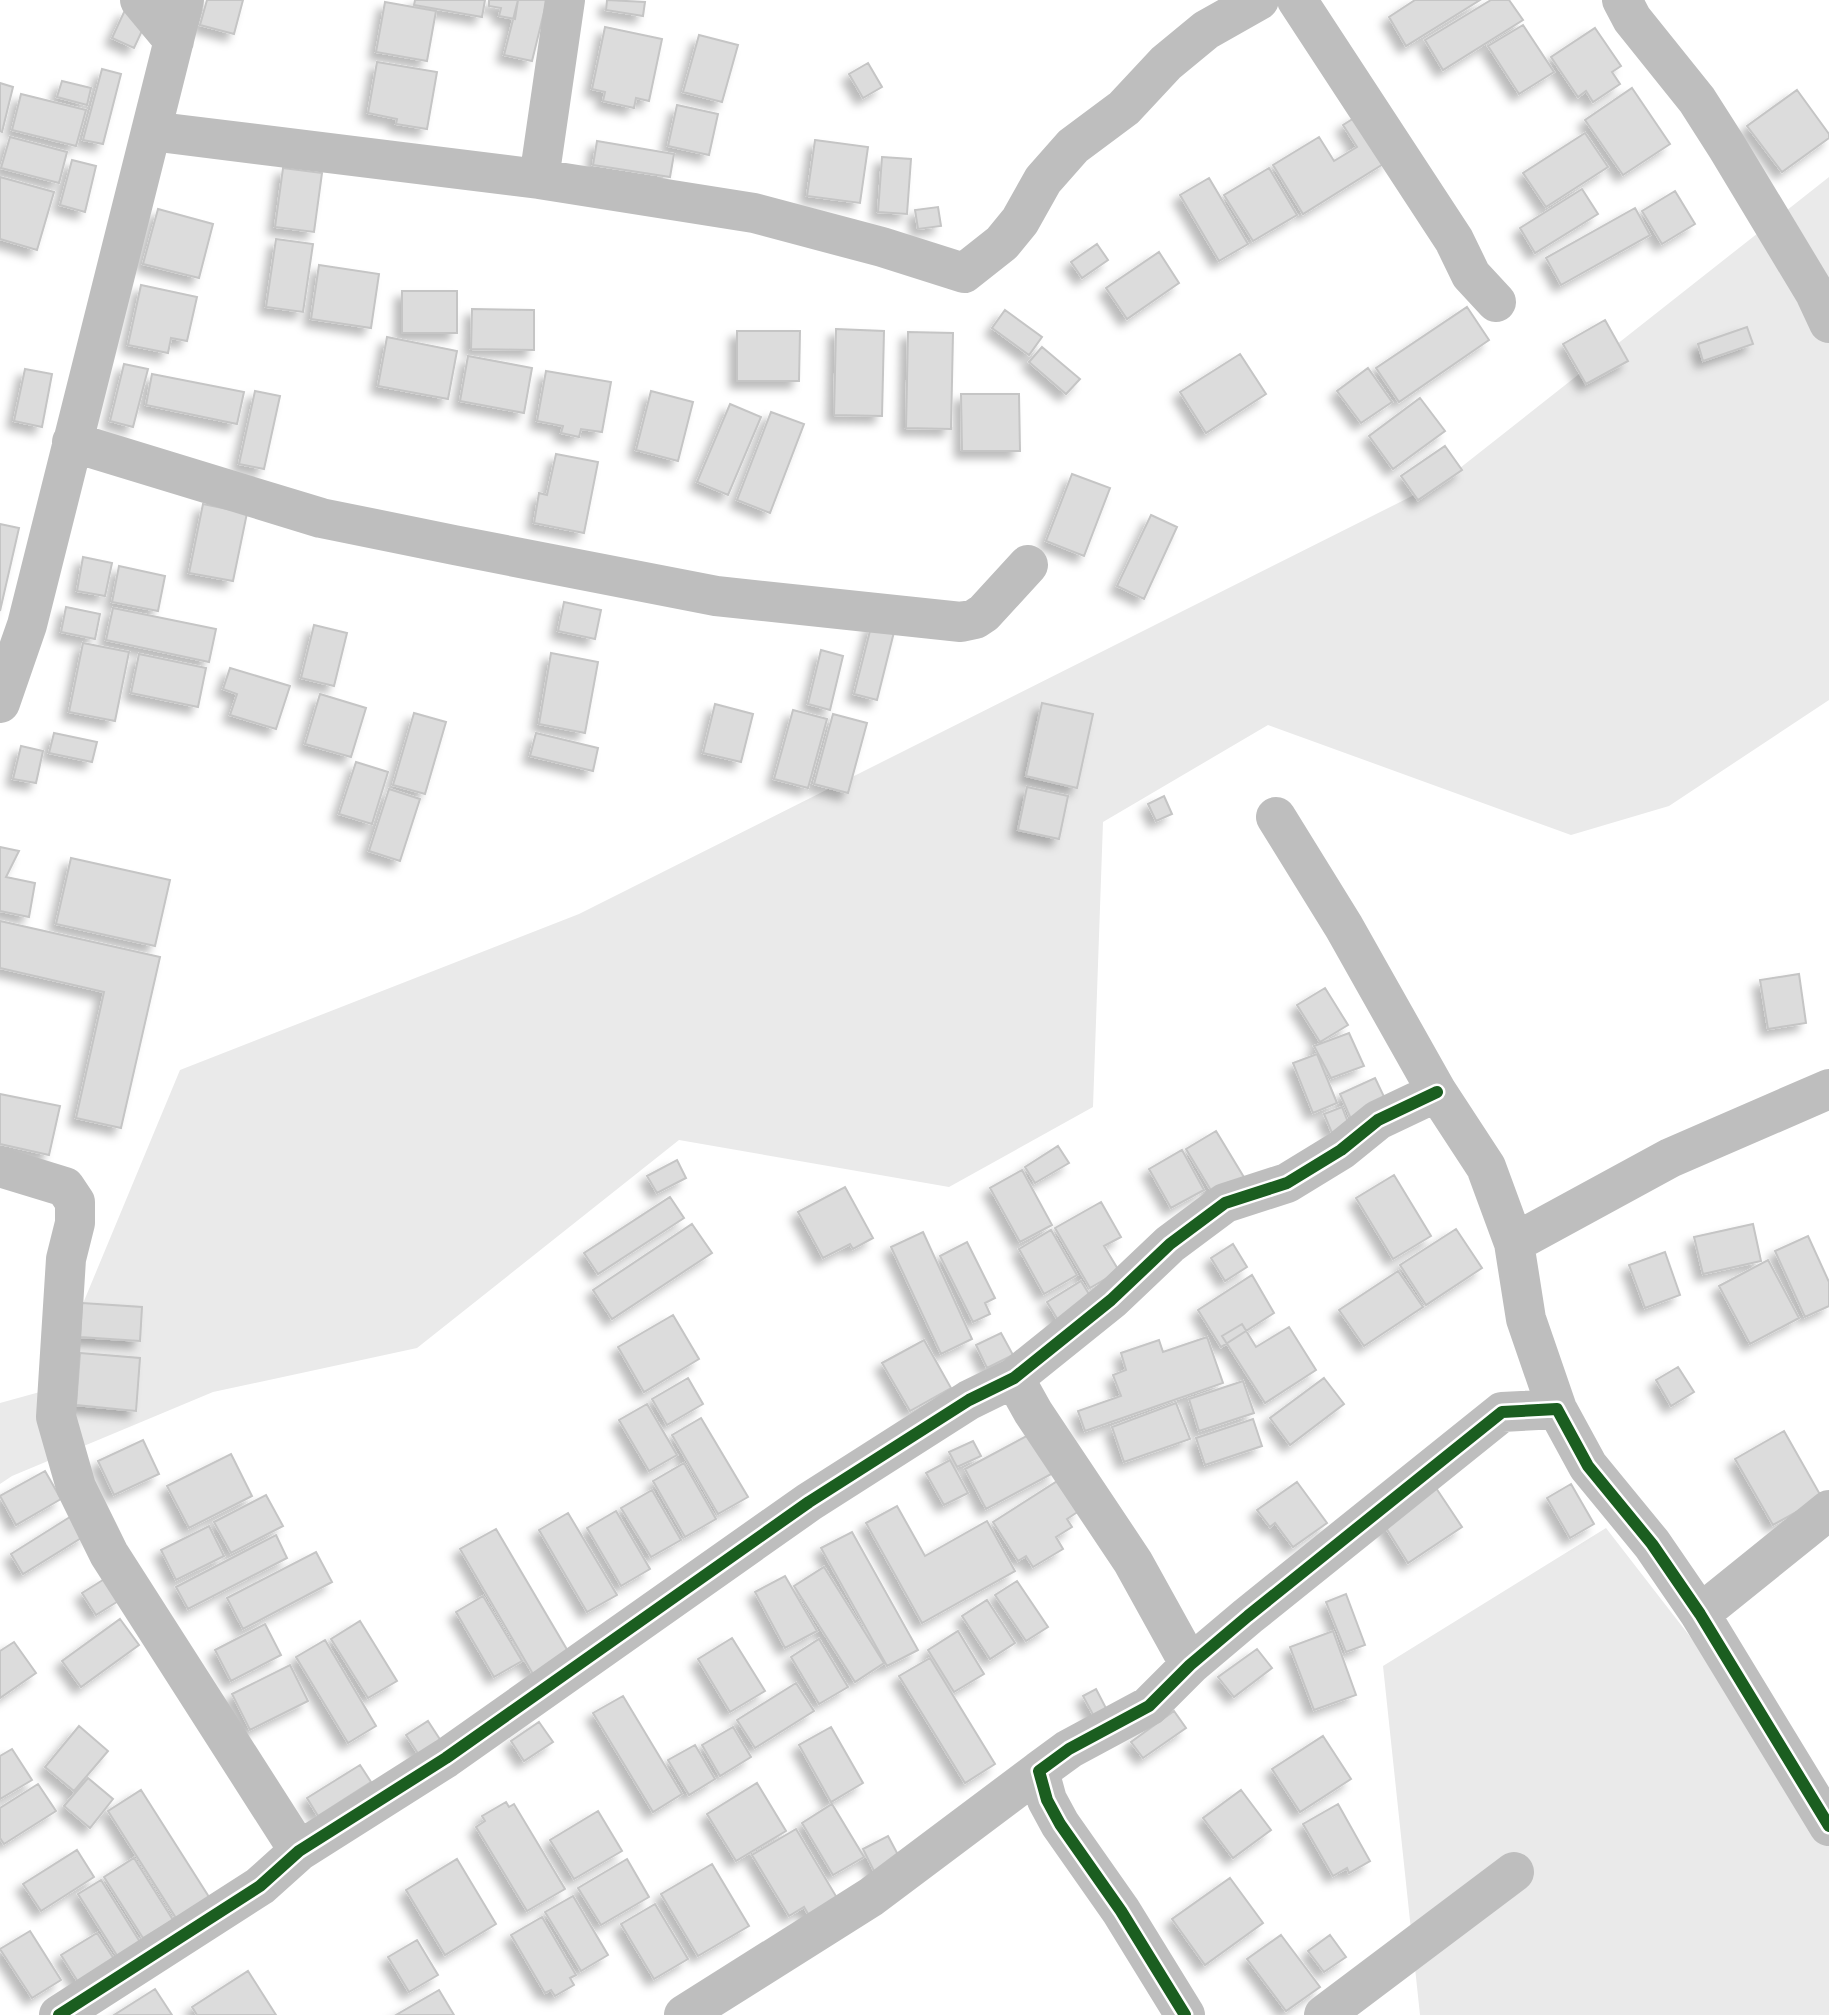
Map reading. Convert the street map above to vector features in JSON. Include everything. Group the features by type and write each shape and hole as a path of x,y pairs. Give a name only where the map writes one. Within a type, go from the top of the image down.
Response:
{"street":[{"path":"140,0 174,41"},
{"path":"0,703 27,625 184,0"},
{"path":"539,179 565,0"},
{"path":"151,131 539,179 754,213 882,247 964,273 1002,243 1020,221 1043,180 1073,146 1124,108 1166,63 1206,30 1259,0"},
{"path":"1297,0 1454,240 1471,275 1496,302"},
{"path":"1622,0 1632,19 1697,100 1815,293 1829,323"},
{"path":"72,442 321,518 716,596 961,622 984,613 1028,565"},
{"path":"1276,817 1344,927 1437,1092 1486,1167 1514,1243 1526,1319 1557,1409 1588,1466 1652,1544 1700,1614 1829,1826"},
{"path":"1514,1243 1670,1158 1829,1089"},
{"path":"59,2015 260,1886 299,1851 446,1758 809,1502 969,1400 1014,1378 1111,1300 1170,1244 1225,1203 1287,1183 1341,1150 1378,1120 1437,1092"},
{"path":"0,1167 65,1187 75,1202 75,1223 66,1259 56,1417 76,1487 109,1554 299,1851"},
{"path":"1014,1378 1033,1412 1133,1562 1190,1665"},
{"path":"684,2015 871,1897 1069,1749 1149,1706 1190,1665 1502,1412 1557,1409"},
{"path":"1700,1614 1829,1510"},
{"path":"1039,1771 1047,1800 1060,1824 1121,1911 1185,2015"},
{"path":"1324,2015 1514,1872"}],"shaded area":[{"path":"1829,177 1829,700 1669,806 1571,835 1268,725 1103,822 1093,1107 949,1187 679,1140 417,1348 213,1392 12,1476 0,1484 0,1403 47,1390 180,1070 579,914 1446,479"},
{"path":"1606,1528 1829,1816 1829,2015 1420,2015 1383,1666"}],"building":[{"path":"207,0 243,0 234,34 200,25"},
{"path":"415,0 485,0 482,17 414,5"},
{"path":"489,0 518,0 515,19 499,16 501,8 489,6"},
{"path":"518,0 547,0 532,61 504,55"},
{"path":"607,0 645,2 643,16 606,10"},
{"path":"1415,0 1480,0 1406,46 1389,17"},
{"path":"1491,0 1509,0 1523,20 1443,70 1425,40"},
{"path":"385,2 436,11 427,61 376,52"},
{"path":"125,10 147,20 134,48 112,38"},
{"path":"1523,25 1554,72 1519,94 1488,46"},
{"path":"605,27 662,39 649,101 636,98 634,108 603,101 605,92 592,89"},
{"path":"1595,28 1621,66 1612,72 1620,84 1593,102 1586,91 1578,97 1551,57"},
{"path":"699,35 738,45 722,102 683,92"},
{"path":"377,62 437,72 427,129 396,124 397,119 368,113"},
{"path":"868,63 882,87 863,98 849,74"},
{"path":"102,69 121,74 103,144 83,140"},
{"path":"62,81 91,88 87,105 57,97"},
{"path":"0,83 13,87 2,132 0,131"},
{"path":"1632,88 1670,144 1623,175 1585,120"},
{"path":"1797,90 1829,138 1782,172 1747,126"},
{"path":"21,94 86,110 76,146 12,130"},
{"path":"677,105 718,114 709,155 668,146"},
{"path":"1359,115 1388,161 1303,214 1273,165 1319,137 1334,161 1357,147 1343,125"},
{"path":"1585,133 1608,167 1546,207 1523,173"},
{"path":"10,137 67,152 59,183 1,168"},
{"path":"815,140 868,147 860,203 807,196"},
{"path":"597,141 674,154 670,177 593,165"},
{"path":"882,157 911,159 907,214 878,212"},
{"path":"72,160 96,166 85,212 60,205"},
{"path":"283,168 322,173 314,232 275,227"},
{"path":"1269,168 1297,215 1253,241 1224,195"},
{"path":"0,177 54,192 37,250 0,239"},
{"path":"1209,178 1248,244 1219,261 1180,195"},
{"path":"1582,189 1598,214 1535,253 1520,228"},
{"path":"1675,191 1695,224 1662,244 1642,211"},
{"path":"938,207 941,226 918,229 915,210"},
{"path":"1635,208 1650,235 1561,285 1546,258"},
{"path":"158,209 213,224 199,278 143,264"},
{"path":"276,239 313,244 303,312 266,307"},
{"path":"1097,244 1108,260 1082,278 1071,262"},
{"path":"1159,252 1179,283 1127,319 1106,288"},
{"path":"319,265 379,274 371,328 311,319"},
{"path":"141,285 197,297 187,341 171,338 168,353 128,345"},
{"path":"402,291 457,291 457,333 402,333"},
{"path":"1467,307 1489,340 1399,402 1376,368"},
{"path":"472,309 534,310 534,350 471,349"},
{"path":"1005,310 1042,337 1029,355 992,328"},
{"path":"1605,320 1628,361 1586,384 1563,344"},
{"path":"1747,327 1753,344 1703,361 1698,344"},
{"path":"836,329 884,331 882,416 834,415"},
{"path":"737,331 800,331 799,381 737,381"},
{"path":"908,332 953,333 951,429 906,428"},
{"path":"387,337 457,351 448,399 378,386"},
{"path":"1042,347 1080,379 1066,394 1029,362"},
{"path":"1240,354 1266,394 1206,433 1180,392"},
{"path":"468,356 532,368 524,413 460,401"},
{"path":"124,364 148,369 133,427 110,421"},
{"path":"1368,368 1392,402 1361,423 1337,391"},
{"path":"25,369 52,374 42,427 14,421"},
{"path":"546,371 611,382 602,432 581,429 579,437 561,433 563,426 537,421"},
{"path":"152,374 244,392 237,424 146,405"},
{"path":"255,391 280,396 264,469 239,464"},
{"path":"651,391 693,402 678,461 636,450"},
{"path":"961,394 1019,394 1020,451 962,451"},
{"path":"1420,398 1445,431 1393,469 1369,436"},
{"path":"730,404 761,417 728,495 697,482"},
{"path":"771,412 804,424 770,513 737,500"},
{"path":"1445,446 1462,470 1418,500 1401,476"},
{"path":"556,454 598,462 584,533 534,523 539,493 547,495"},
{"path":"1072,474 1110,488 1084,556 1046,541"},
{"path":"203,504 247,513 233,581 189,573"},
{"path":"1151,515 1177,527 1144,599 1117,586"},
{"path":"0,524 19,528 0,611"},
{"path":"83,557 112,563 105,596 77,591"},
{"path":"119,566 165,576 158,611 112,602"},
{"path":"564,602 601,610 595,639 558,631"},
{"path":"66,607 100,614 95,639 61,632"},
{"path":"113,608 216,629 209,662 106,640"},
{"path":"872,623 895,628 877,700 854,694"},
{"path":"314,625 347,633 334,686 301,678"},
{"path":"83,643 129,652 115,721 69,712"},
{"path":"821,650 843,656 830,710 808,704"},
{"path":"551,653 598,662 585,733 539,724"},
{"path":"139,654 206,668 198,707 131,693"},
{"path":"230,668 290,686 276,729 230,715 237,694 223,689"},
{"path":"320,694 366,708 351,757 305,744"},
{"path":"1042,703 1093,714 1077,788 1026,776"},
{"path":"715,704 753,714 741,762 703,753"},
{"path":"793,710 827,719 808,788 774,779"},
{"path":"414,713 446,722 425,794 393,785"},
{"path":"833,714 867,723 848,793 814,784"},
{"path":"54,733 97,742 92,762 49,753"},
{"path":"536,733 598,748 593,771 530,756"},
{"path":"21,746 43,751 36,783 13,779"},
{"path":"356,762 388,772 372,824 339,814"},
{"path":"1027,787 1068,796 1059,839 1018,830"},
{"path":"389,789 420,799 400,861 369,851"},
{"path":"1164,796 1172,814 1156,821 1148,804"},
{"path":"0,847 19,851 6,877 35,883 29,917 0,911"},
{"path":"71,858 170,880 155,946 56,924"},
{"path":"0,921 160,957 121,1128 76,1118 104,992 0,968"},
{"path":"1799,974 1806,1023 1768,1029 1760,980"},
{"path":"1325,988 1348,1025 1320,1042 1297,1005"},
{"path":"1349,1033 1364,1066 1331,1078 1314,1046"},
{"path":"1317,1054 1337,1103 1313,1113 1293,1063"},
{"path":"1375,1078 1387,1103 1351,1119 1340,1094"},
{"path":"0,1094 60,1106 49,1155 0,1144"},
{"path":"1342,1107 1349,1125 1332,1133 1324,1114"},
{"path":"1216,1131 1245,1179 1215,1197 1186,1149"},
{"path":"1058,1146 1069,1163 1035,1183 1025,1167"},
{"path":"1182,1150 1204,1190 1171,1208 1149,1169"},
{"path":"677,1160 686,1178 657,1193 647,1176"},
{"path":"1022,1170 1052,1225 1020,1242 990,1188"},
{"path":"1394,1175 1431,1236 1393,1259 1356,1198"},
{"path":"845,1187 873,1238 853,1249 850,1244 823,1258 798,1212"},
{"path":"670,1197 684,1218 598,1274 584,1253"},
{"path":"1101,1202 1121,1237 1104,1246 1119,1271 1090,1288 1055,1228"},
{"path":"692,1224 712,1253 612,1319 593,1290"},
{"path":"1753,1224 1761,1261 1703,1274 1694,1237"},
{"path":"1456,1229 1482,1268 1426,1305 1400,1265"},
{"path":"1051,1230 1077,1275 1044,1294 1019,1249"},
{"path":"923,1232 972,1339 941,1354 891,1247"},
{"path":"1808,1236 1829,1282 1829,1306 1805,1317 1775,1251"},
{"path":"967,1242 995,1298 985,1303 990,1314 973,1322 940,1256"},
{"path":"1233,1244 1247,1267 1225,1281 1211,1258"},
{"path":"1665,1252 1680,1295 1645,1308 1629,1265"},
{"path":"1768,1260 1799,1318 1750,1344 1719,1286"},
{"path":"1398,1271 1423,1307 1364,1346 1339,1310"},
{"path":"1252,1275 1274,1313 1221,1347 1198,1310"},
{"path":"1081,1281 1095,1304 1061,1325 1047,1302"},
{"path":"82,1303 142,1307 140,1341 80,1337"},
{"path":"673,1315 699,1359 644,1392 618,1347"},
{"path":"1242,1324 1256,1347 1289,1327 1316,1370 1265,1403 1222,1336"},
{"path":"1001,1333 1013,1355 987,1368 976,1345"},
{"path":"1207,1337 1223,1383 1085,1431 1078,1411 1121,1396 1113,1375 1126,1370 1121,1353 1159,1340 1163,1352"},
{"path":"924,1340 951,1388 910,1411 882,1363"},
{"path":"80,1353 140,1358 136,1411 76,1405"},
{"path":"1678,1367 1694,1392 1671,1406 1656,1380"},
{"path":"688,1378 703,1404 667,1425 652,1399"},
{"path":"1324,1378 1344,1404 1290,1445 1270,1418"},
{"path":"1243,1381 1254,1413 1199,1431 1189,1399"},
{"path":"1176,1403 1190,1439 1124,1462 1112,1427"},
{"path":"647,1404 677,1455 649,1471 619,1420"},
{"path":"701,1418 748,1497 718,1514 672,1435"},
{"path":"1253,1419 1262,1446 1205,1465 1196,1438"},
{"path":"1784,1431 1822,1498 1773,1525 1735,1459"},
{"path":"1034,1432 1055,1472 986,1509 965,1469"},
{"path":"143,1440 159,1474 114,1495 98,1461"},
{"path":"973,1441 981,1456 957,1467 949,1452"},
{"path":"231,1454 252,1496 189,1528 167,1486"},
{"path":"950,1460 968,1493 944,1505 926,1473"},
{"path":"684,1463 716,1519 685,1537 653,1481"},
{"path":"45,1471 61,1499 16,1525 0,1496"},
{"path":"1059,1480 1079,1511 1067,1519 1072,1527 1056,1537 1063,1549 1033,1567 1026,1556 1018,1561 993,1522"},
{"path":"1297,1482 1327,1523 1293,1547 1275,1523 1270,1527 1257,1510"},
{"path":"1571,1484 1594,1524 1570,1538 1547,1498"},
{"path":"1436,1488 1462,1527 1408,1563 1383,1523"},
{"path":"652,1490 681,1540 651,1557 621,1508"},
{"path":"266,1495 283,1526 231,1553 214,1522"},
{"path":"897,1506 925,1556 987,1521 1015,1571 922,1623 866,1523"},
{"path":"616,1511 650,1569 621,1586 587,1528"},
{"path":"568,1513 617,1595 587,1612 539,1530"},
{"path":"73,1515 86,1535 23,1574 11,1554"},
{"path":"209,1526 224,1556 176,1580 161,1550"},
{"path":"496,1529 569,1653 533,1674 460,1549"},
{"path":"852,1532 918,1650 887,1666 821,1548"},
{"path":"276,1535 287,1558 188,1609 176,1587"},
{"path":"316,1552 332,1582 243,1629 227,1598"},
{"path":"824,1567 884,1663 855,1682 794,1586"},
{"path":"785,1576 817,1631 785,1648 755,1592"},
{"path":"106,1578 120,1600 96,1615 82,1593"},
{"path":"1017,1581 1048,1627 1026,1641 995,1595"},
{"path":"1346,1594 1365,1645 1346,1652 1326,1602"},
{"path":"483,1596 522,1661 494,1677 456,1612"},
{"path":"987,1600 1015,1643 990,1659 962,1616"},
{"path":"120,1619 139,1645 81,1687 62,1661"},
{"path":"360,1621 397,1681 368,1698 331,1639"},
{"path":"265,1624 281,1655 231,1681 215,1650"},
{"path":"958,1631 984,1674 954,1692 928,1650"},
{"path":"1333,1631 1356,1695 1314,1710 1290,1647"},
{"path":"732,1638 765,1691 730,1712 698,1659"},
{"path":"819,1639 848,1687 819,1704 791,1657"},
{"path":"325,1640 376,1726 348,1743 296,1657"},
{"path":"14,1642 36,1673 0,1698 0,1651"},
{"path":"1257,1649 1272,1668 1234,1697 1218,1677"},
{"path":"930,1658 995,1764 965,1783 899,1676"},
{"path":"290,1665 308,1701 250,1730 232,1694"},
{"path":"796,1683 814,1711 755,1748 737,1720"},
{"path":"1096,1689 1109,1714 1096,1720 1083,1696"},
{"path":"623,1696 682,1794 653,1812 593,1713"},
{"path":"1174,1711 1186,1728 1143,1758 1131,1742"},
{"path":"428,1721 441,1741 419,1755 406,1735"},
{"path":"539,1722 553,1742 524,1761 511,1741"},
{"path":"79,1726 108,1751 74,1791 45,1767"},
{"path":"733,1727 751,1757 720,1776 702,1745"},
{"path":"831,1727 863,1783 831,1802 799,1745"},
{"path":"1323,1736 1351,1779 1300,1812 1272,1769"},
{"path":"695,1745 715,1779 689,1795 668,1760"},
{"path":"12,1749 32,1780 0,1799 0,1756"},
{"path":"360,1765 371,1782 318,1816 307,1798"},
{"path":"88,1778 113,1799 90,1828 64,1806"},
{"path":"757,1783 786,1831 736,1861 707,1814"},
{"path":"38,1784 56,1811 4,1844 0,1838 0,1808"},
{"path":"141,1790 209,1897 176,1918 108,1811"},
{"path":"1241,1790 1271,1830 1233,1858 1203,1818"},
{"path":"506,1802 509,1807 514,1804 565,1889 527,1911 476,1827 485,1821 482,1816"},
{"path":"832,1804 864,1857 833,1875 802,1823"},
{"path":"1338,1804 1370,1861 1349,1873 1347,1868 1333,1876 1303,1824"},
{"path":"598,1811 622,1851 574,1879 550,1840"},
{"path":"796,1829 843,1908 814,1924 804,1907 789,1916 752,1855"},
{"path":"888,1836 905,1868 879,1881 863,1849"},
{"path":"77,1850 94,1877 41,1911 23,1884"},
{"path":"134,1858 173,1920 143,1938 104,1877"},
{"path":"457,1859 496,1924 445,1955 406,1890"},
{"path":"627,1859 649,1897 601,1925 578,1888"},
{"path":"712,1864 749,1926 698,1956 661,1894"},
{"path":"1230,1878 1263,1923 1205,1965 1172,1919"},
{"path":"101,1880 140,1942 118,1957 78,1894"},
{"path":"573,1896 608,1955 581,1971 545,1912"},
{"path":"655,1904 688,1959 654,1979 621,1924"},
{"path":"542,1917 576,1975 570,1978 574,1985 555,1996 551,1990 545,1993 511,1935"},
{"path":"30,1931 61,1980 32,1998 0,1949"},
{"path":"97,1933 116,1962 80,1985 61,1955"},
{"path":"1281,1935 1320,1987 1286,2011 1247,1959"},
{"path":"1330,1935 1346,1957 1324,1972 1308,1951"},
{"path":"417,1940 438,1975 409,1992 388,1957"},
{"path":"248,1971 276,2015 197,2015 192,2007"},
{"path":"155,1989 172,2015 114,2015"},
{"path":"439,1990 454,2015 396,2015"}],"cycle path":[{"path":"59,2015 260,1886 299,1851 446,1758 809,1502 969,1400 1014,1378 1111,1300 1170,1244 1225,1203 1287,1183 1341,1150 1378,1120 1437,1092"},
{"path":"1185,2015 1121,1911 1060,1824 1047,1800 1039,1771 1069,1749 1149,1706 1190,1665 1248,1616 1502,1412 1557,1409 1588,1466 1652,1544 1700,1614 1829,1826"}]}
